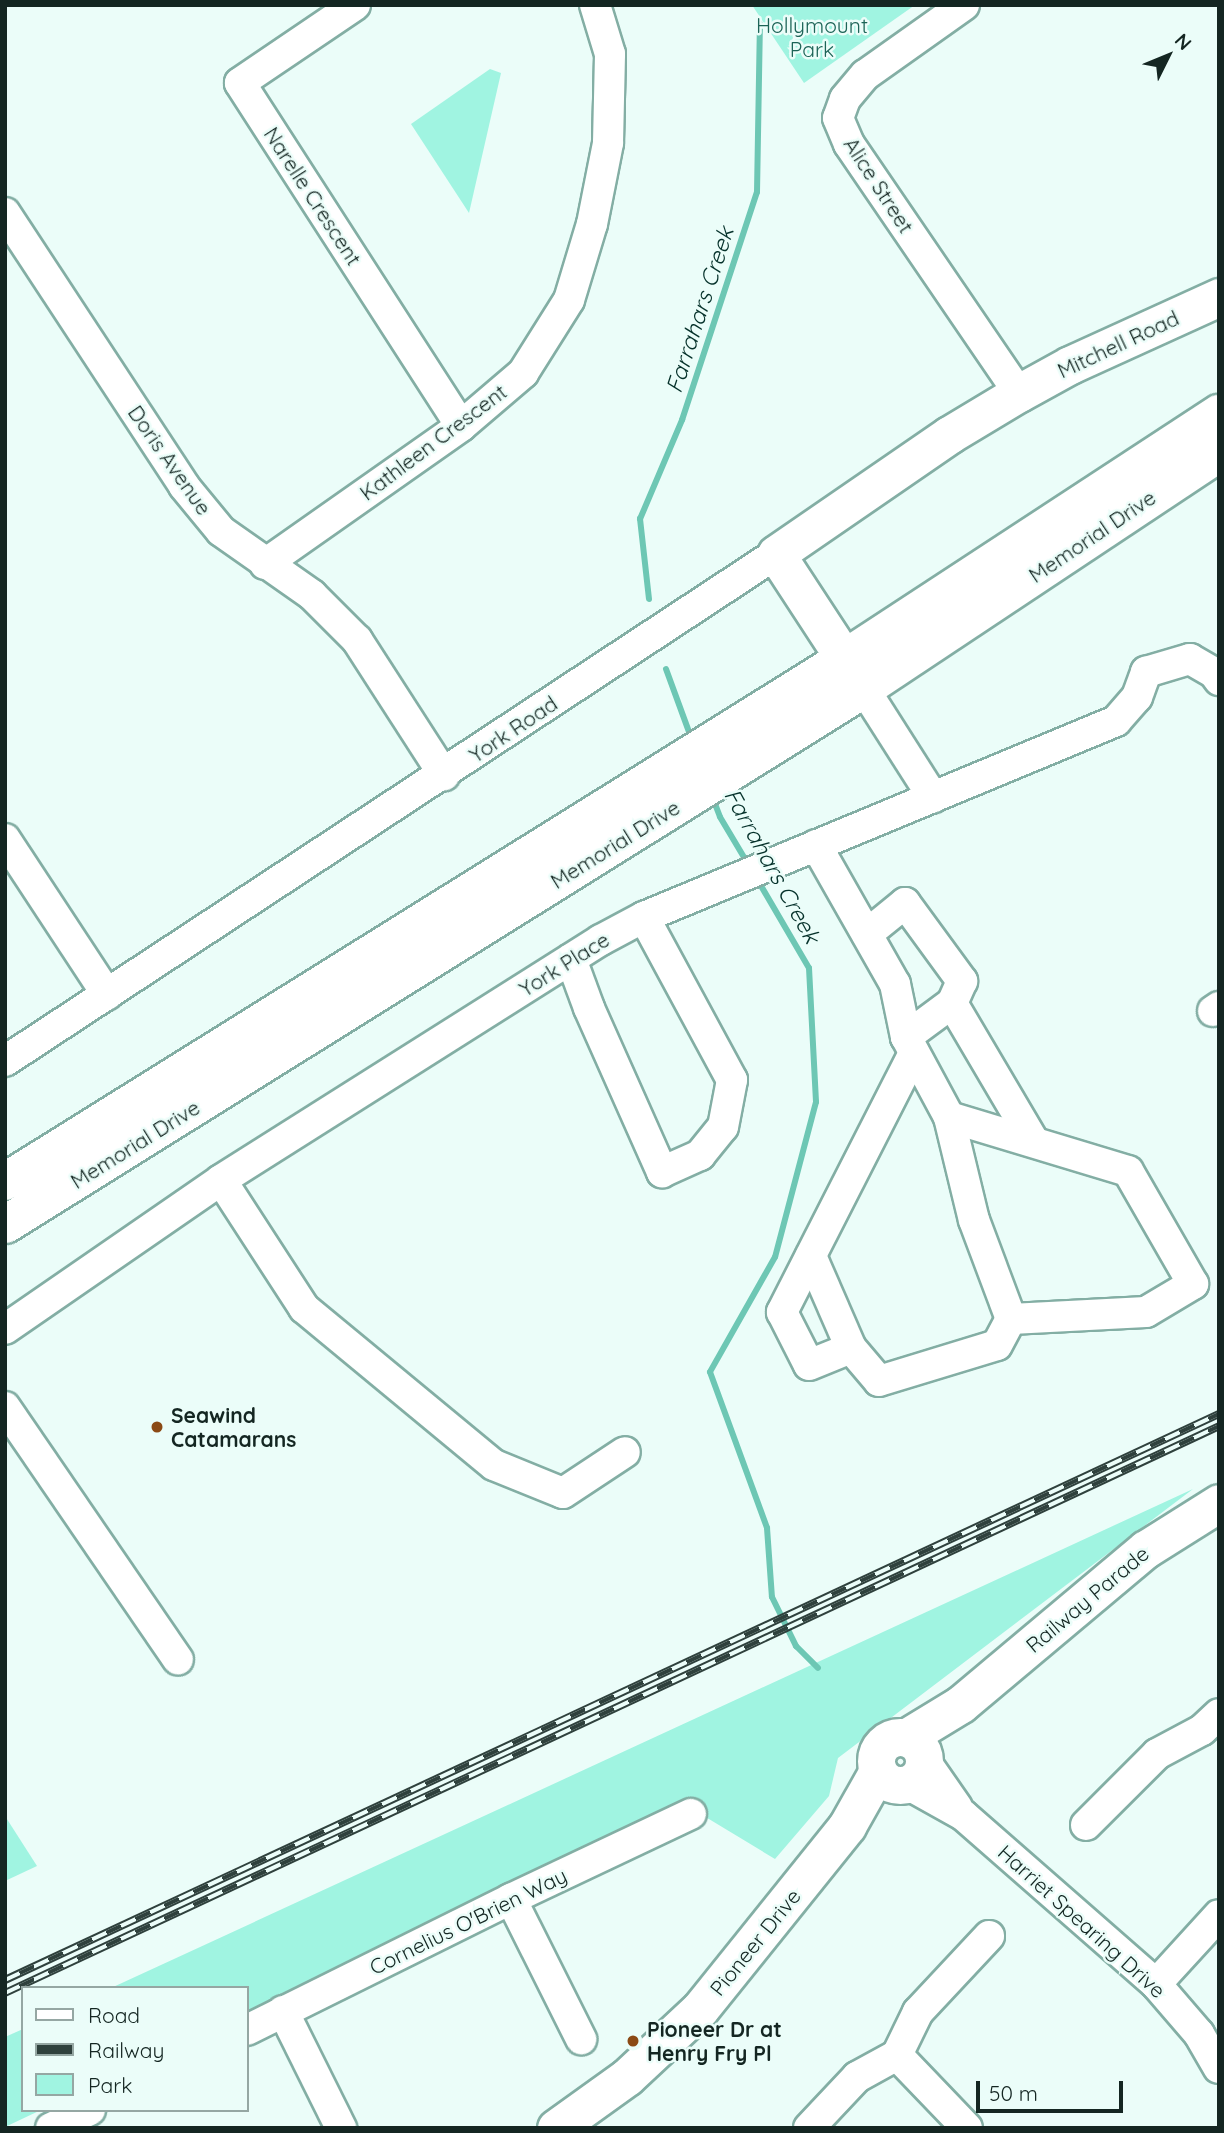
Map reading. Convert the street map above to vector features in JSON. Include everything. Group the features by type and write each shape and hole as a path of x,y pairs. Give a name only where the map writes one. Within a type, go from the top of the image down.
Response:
{"main road":[{"name":"Mitchell Road","path":"1019,394 1070,365 1219,297"},
{"name":"York Road","path":"776,554 949,435 1019,394"},
{"name":"Memorial Drive","path":"5,1224 763,751 854,673 1219,413"},
{"name":"Memorial Drive","path":"5,1181 744,721 854,673 1219,452"},
{"path":"776,554 854,673"},
{"name":"Railway Parade","path":"961,1704 1146,1549 1219,1503"},
{"name":"Pioneer Drive","path":"556,2128 627,2077 700,2009 847,1826 906,1766 961,1704"}],"street":[{"name":"Narelle Crescent","path":"355,5 240,83 461,426"},
{"name":"Kathleen Crescent","path":"265,564 461,426 523,373 569,300 592,224 608,143 610,54 595,5"},
{"name":"Alice Street","path":"964,5 865,75 845,99 838,118 849,144 1019,394"},
{"name":"Doris Avenue","path":"5,213 184,486 221,531 312,595 357,640 444,775"},
{"name":"York Road","path":"5,1061 444,775 776,554"},
{"name":"York Place","path":"5,1329 221,1180 571,959 644,918 1116,721 1138,697 1146,672 1190,659 1214,673 1219,680"},
{"path":"854,673 933,797"},
{"path":"5,839 107,994"},
{"path":"811,1256 851,1348 879,1381 997,1345 1011,1319 974,1220 949,1117 910,1045 895,984 816,845"},
{"path":"851,1348 809,1365 782,1312 910,1045 951,1003 962,981 905,903 867,934"},
{"path":"571,959 662,1172 700,1155 723,1127 732,1080 644,918"},
{"path":"951,1003 1034,1142"},
{"path":"949,1117 1128,1171 1193,1284 1146,1312 1011,1319"},
{"path":"221,1180 304,1308 494,1465 563,1493 625,1452"},
{"path":"5,1406 178,1660"},
{"path":"1087,1825 1157,1754 1213,1732"},
{"name":"Harriet Spearing Drive","path":"906,1766 1156,1984 1199,2034 1219,2068"},
{"name":"Cornelius O'Brien Way","path":"248,2029 511,1899 691,1815"},
{"path":"511,1899 581,2039"},
{"path":"1156,1984 1219,1914"},
{"path":"809,2128 857,2077 897,2055 918,2012 989,1936"},
{"path":"283,2011 341,2128"},
{"path":"897,2055 967,2128"},
{"path":"51,2128 87,2112"},
{"path":"93,2112 102,2128"}],"green space":[{"name":"Hollymount Park","path":"752,5 915,5 804,83"},
{"path":"490,69 501,73 469,213 411,124"},
{"path":"1193,1489 838,1758 829,1796 775,1859 689,1807 248,2014 248,1986 115,1986"},
{"path":"5,1816 37,1866 5,1881"},
{"path":"21,2030 21,2112 37,2112 5,2127 5,2037"}],"waterway":[{"name":"Farrahars Creek","path":"649,599 640,519 682,420 757,192 760,24"},
{"name":"Farrahars Creek","path":"666,669 692,740"},
{"name":"Farrahars Creek","path":"712,796 720,817 748,864"},
{"name":"Farrahars Creek","path":"757,879 809,968 816,1102 775,1257 710,1372 767,1528 772,1597 796,1646 818,1668"}],"railway":[{"path":"5,1980 1219,1414"},
{"path":"5,1993 1219,1426"}],"place":[{"name":"Seawind Catamarans","path":"157,1427"},
{"name":"Pioneer Dr at Henry Fry Pl","path":"633,2041"}]}
